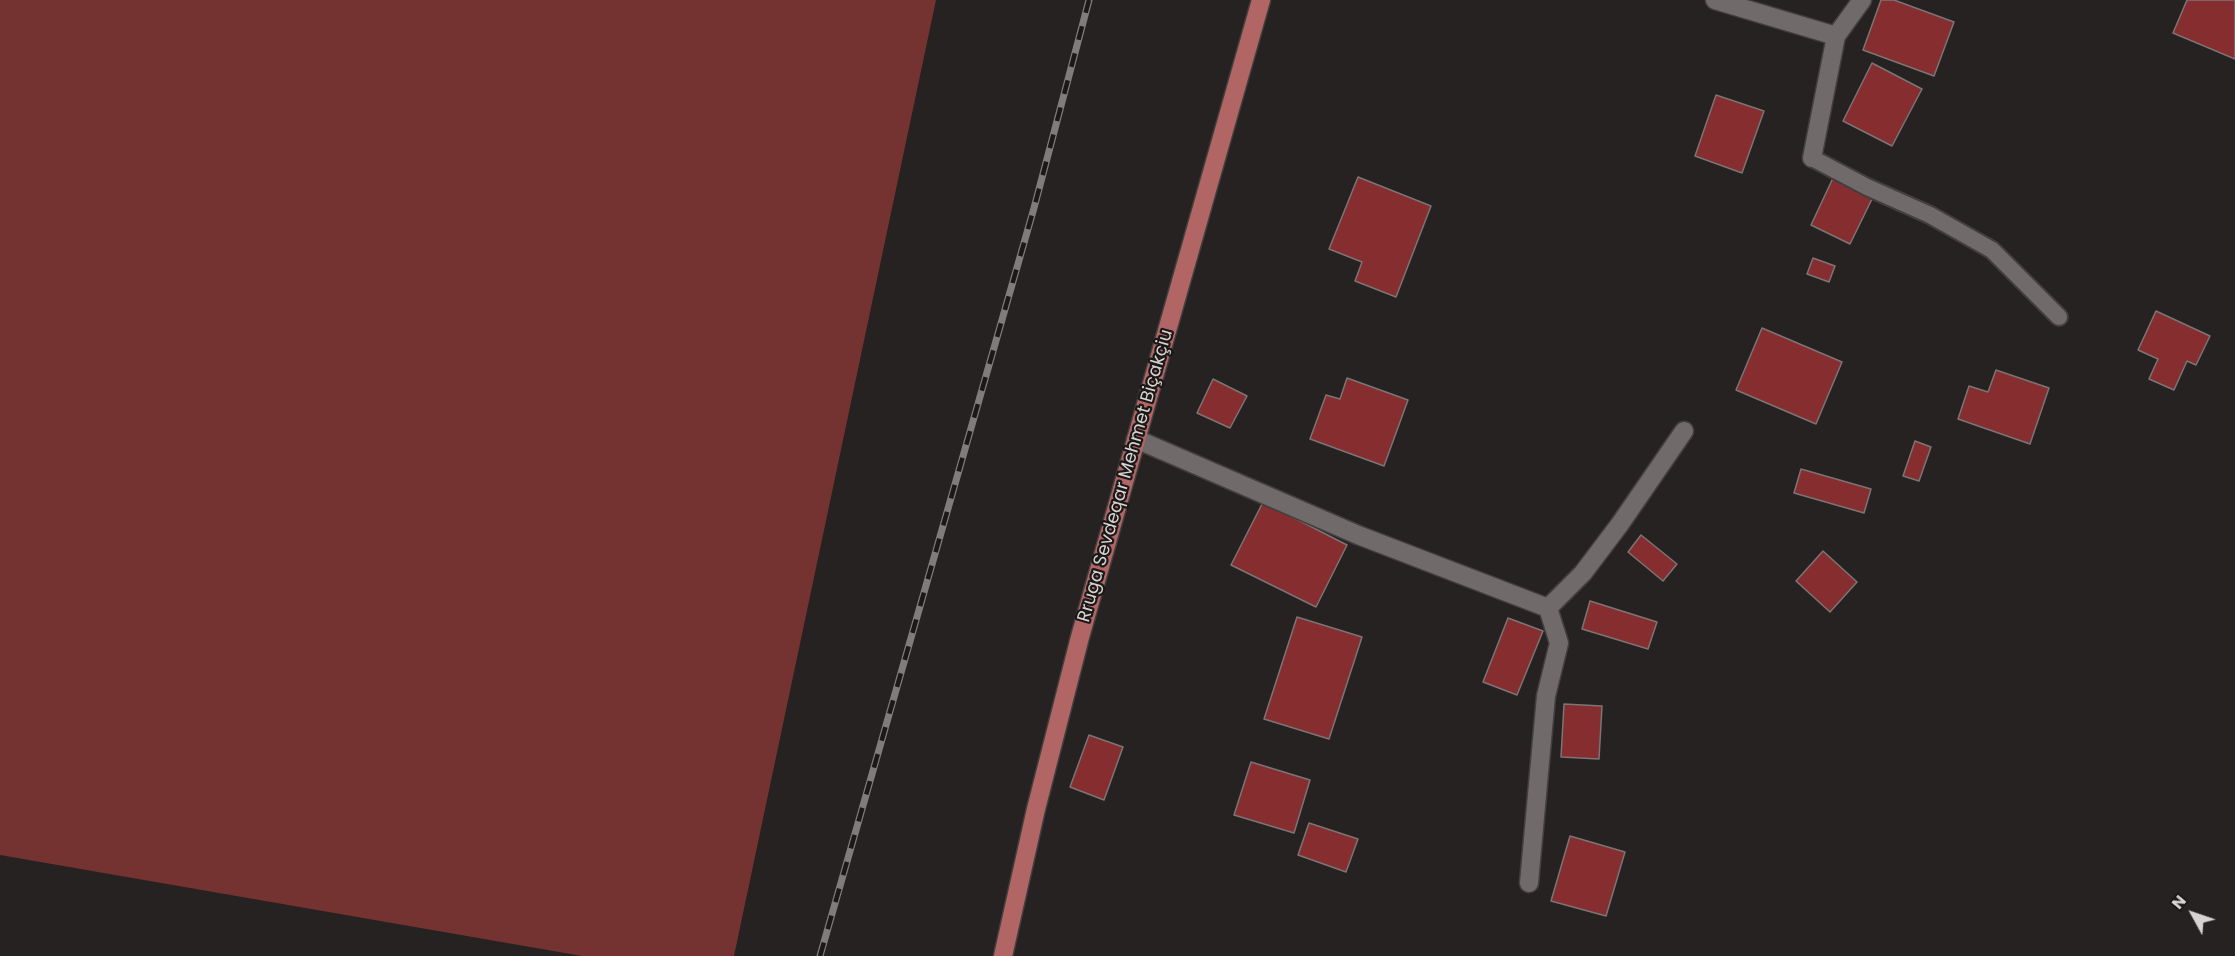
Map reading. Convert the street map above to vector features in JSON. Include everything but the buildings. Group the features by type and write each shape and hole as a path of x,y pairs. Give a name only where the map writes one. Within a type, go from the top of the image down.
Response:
{"main road":[{"name":"Rruga Sevdeqar Mehmet Biçakçiu","path":"1003,956 1036,809 1080,637 1261,0"}],"street":[{"path":"1715,0 1836,36"},
{"path":"1812,158 1836,36 1862,0"},
{"path":"1548,608 1583,573 1627,515 1684,431"},
{"path":"1136,439 1358,535 1548,608"},
{"path":"1529,883 1546,696 1559,643 1548,608"}],"lane":[{"path":"1812,158 1867,187 1930,214 1992,250 2059,316"}],"shaded area":[{"path":"0,0 936,0 734,956 582,956 0,855"}],"railway":[{"path":"820,956 1034,208 1089,0"}]}
